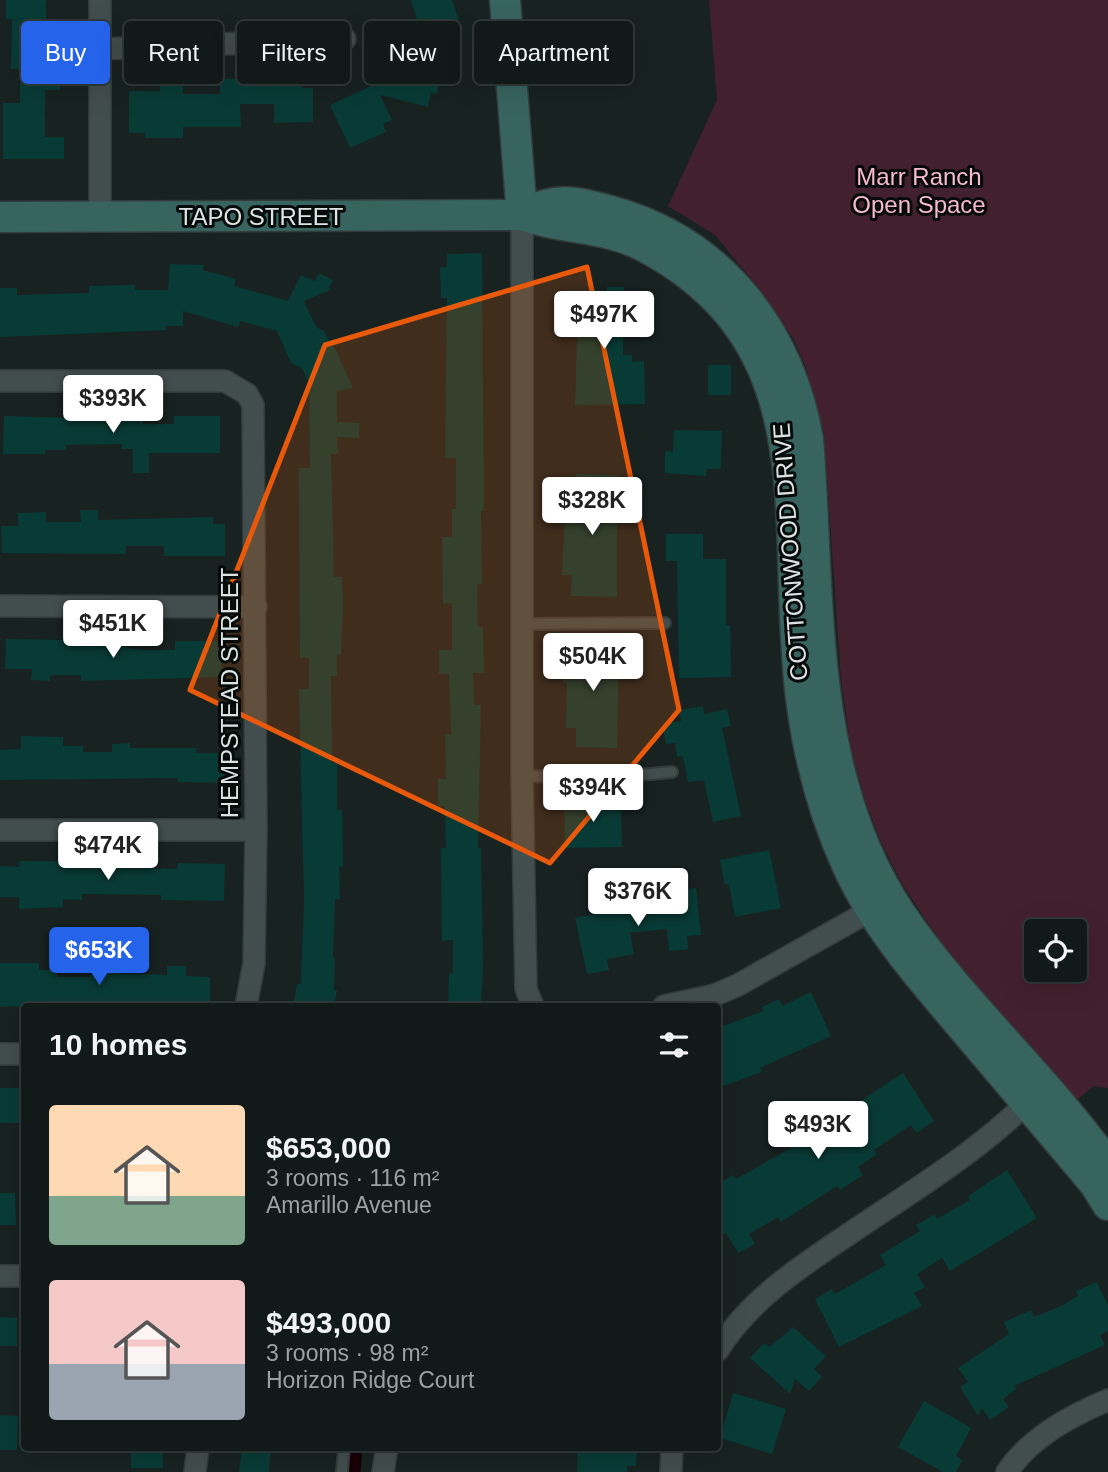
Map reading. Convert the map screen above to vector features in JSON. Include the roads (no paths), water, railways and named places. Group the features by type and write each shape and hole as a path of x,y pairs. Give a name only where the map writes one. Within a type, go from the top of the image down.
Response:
{"street":[{"path":"100,0 100,21"},
{"path":"505,0 522,215 522,776 526,989 532,1003"},
{"path":"110,49 237,43"},
{"path":"100,84 100,217"},
{"name":"TAPO STREET","path":"0,217 522,215"},
{"name":"COTTONWOOD DRIVE","path":"522,215 545,223 620,235 663,257 688,274 736,320 766,372 781,417 801,695 808,743 848,866 882,904 906,958 1035,1095 1108,1165"},
{"name":"HEMPSTEAD STREET","path":"0,382 212,380 237,387 247,394 255,417 256,830 254,962 247,1003"},
{"path":"0,606 256,607"},
{"path":"0,830 256,830"},
{"path":"678,1003 715,995 738,985 882,904"},
{"path":"0,1054 21,1054"},
{"path":"721,1346 761,1298 802,1265 978,1147 1035,1095"},
{"name":"COTTONWOOD DRIVE","path":"1035,1095 1108,1205"},
{"path":"0,1276 21,1276"},
{"path":"1007,1472 1038,1438 1076,1413 1108,1400"},
{"path":"195,1472 198,1451"},
{"path":"383,1472 386,1451"},
{"path":"671,1472 672,1451"}],"lane":[{"path":"522,624 665,623"},
{"path":"522,776 605,778 672,772"},
{"path":"342,1472 344,1451"}],"waterway":[{"path":"351,1472 353,1451"}],"park label":[{"name":"Marr Ranch Open Space","path":"919,190"}]}
